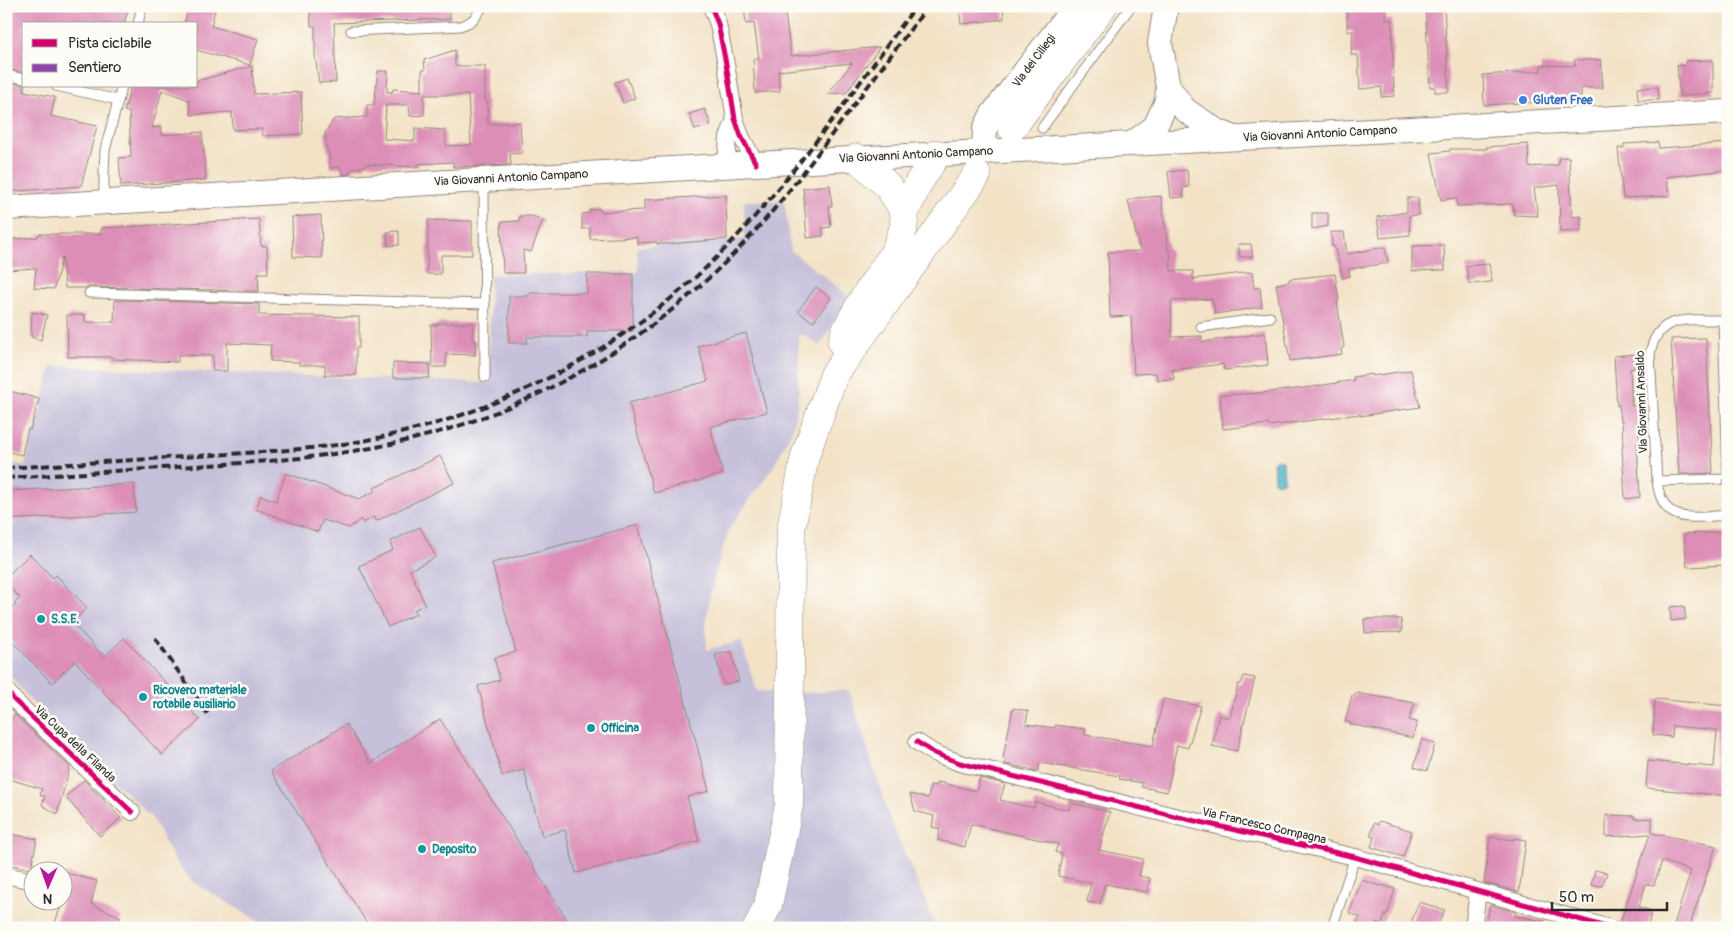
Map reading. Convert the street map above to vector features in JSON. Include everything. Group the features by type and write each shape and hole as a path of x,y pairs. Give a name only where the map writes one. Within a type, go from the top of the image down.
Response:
{"highway":[{"path":"1002,122 1103,6"},
{"path":"757,928 768,905 789,805 792,529 805,456 834,375 845,332 863,299 895,251 904,230 905,212 937,154"},
{"path":"857,158 887,184 905,212"},
{"path":"834,375 980,163"}],"main road":[{"name":"Via dei Ciliegi","path":"937,154 1002,122 1075,6"},
{"path":"1134,143 1155,127 1167,101 1168,88 1160,43 1166,6"},
{"path":"1168,88 1185,110 1215,130 1233,138"},
{"name":"Via Giovanni Antonio Campano","path":"6,208 937,154 980,163 1134,143 1728,112"},
{"name":"Via dei Ciliegi","path":"980,163 985,129 1002,122"}],"street":[{"path":"711,6 718,24 735,119 741,136 756,164"},
{"path":"726,165 728,137 735,119"},
{"name":"Via Cupa della Filanda","path":"6,690 20,706 132,812"},
{"name":"Via Francesco Compagna","path":"916,742 934,754 960,763 1355,857 1610,928"},
{"path":"6,874 22,878"},
{"path":"1473,928 1478,892"}],"lane":[{"path":"138,22 142,6"},
{"path":"351,31 460,26 468,24 474,19 483,6"},
{"path":"1042,128 1131,6"},
{"path":"6,75 22,79"},
{"path":"65,88 118,100"},
{"path":"104,202 105,155 121,88"},
{"path":"484,180 486,376"},
{"path":"89,293 485,304"},
{"path":"1201,327 1270,318"},
{"name":"Via Giovanni Ansaldo","path":"1657,481 1725,479 1728,477 1725,319 1673,322 1661,329 1655,338 1650,354 1657,481 1663,504 1672,513 1689,517 1728,516"},
{"path":"1332,928 1355,857"}],"shaded area":[{"path":"784,200 791,251 849,296 820,346 802,334 799,336 798,404 792,430 775,464 729,529 709,599 706,626 707,650 741,641 757,691 803,693 849,690 890,819 937,928 259,928 260,922 193,882 176,862 151,817 28,698 6,670 6,462 25,466 52,366 489,383 490,275 638,272 637,247 745,239 744,201"}],"water":[{"path":"1277,459 1283,461 1284,480 1282,483 1274,481 1273,462"}],"building":[{"path":"6,6 129,6 125,22 22,22 22,73 6,69"},
{"path":"189,6 216,6 211,26 258,39 250,65 198,51 198,22 185,22"},
{"path":"310,6 450,6 450,19 334,23 336,82 319,83 315,55 315,26 311,26"},
{"path":"744,6 784,6 791,56 880,47 846,93 828,94 852,63 778,71 780,91 755,93 753,59 759,59 754,23 746,24"},
{"path":"959,6 1003,6 1004,19 961,24"},
{"path":"1347,6 1386,6 1386,20 1392,19 1394,96 1381,97 1382,87 1360,89 1358,55 1351,55 1353,31 1347,31"},
{"path":"1425,6 1444,6 1449,92 1435,92 1435,87 1430,87"},
{"path":"455,50 455,66 485,66 485,102 487,101 488,124 520,122 522,153 510,154 511,165 453,167 453,162 418,164 418,167 365,164 364,167 354,168 349,174 343,174 340,167 330,168 325,133 334,119 367,117 367,105 374,105 378,71 388,71 387,92 392,92 393,89 422,91 422,70 425,70 424,60","holes":["424,95 468,95 471,145 446,146 445,130 415,128 415,141 384,139 386,105 409,105 410,116 424,115"]},
{"path":"1574,60 1601,60 1603,88 1581,88 1581,100 1484,105 1483,75 1541,71 1541,65 1576,66"},
{"path":"1713,60 1713,93 1680,96 1677,65 1685,66 1685,61"},
{"path":"252,66 254,94 301,92 303,134 263,136 262,129 233,130 232,112 191,115 189,100 162,90 152,128 161,127 162,135 202,132 206,180 121,186 119,158 131,157 129,112 124,111 130,88 198,88 198,80"},
{"path":"627,78 635,98 623,103 615,82"},
{"path":"6,81 22,85 24,91 55,97 51,116 97,126 81,186 6,192"},
{"path":"1658,87 1659,100 1638,100 1637,88"},
{"path":"705,109 711,125 695,130 689,114"},
{"path":"1658,142 1659,148 1728,143 1728,170 1666,177 1669,196 1623,198 1618,148 1624,148 1624,144"},
{"path":"1528,144 1529,167 1559,165 1558,158 1569,157 1572,217 1581,216 1581,231 1560,232 1559,185 1534,188 1538,216 1514,215 1513,204 1457,206 1456,198 1441,200 1431,153 1450,151 1450,149 1487,149 1486,147"},
{"path":"1187,170 1189,187 1183,188 1184,197 1171,198 1168,172"},
{"path":"830,185 831,227 822,228 823,236 807,238 803,188"},
{"path":"726,195 727,239 669,244 657,244 657,242 637,243 637,237 590,239 590,228 582,229 582,214 589,213 589,210 600,209 601,212 644,210 644,200"},
{"path":"1161,196 1168,250 1170,250 1171,271 1193,271 1193,279 1252,272 1254,288 1260,287 1262,307 1215,314 1212,299 1171,301 1172,337 1202,336 1202,342 1265,333 1268,365 1224,370 1223,364 1172,370 1174,379 1157,380 1156,373 1134,374 1131,316 1110,317 1108,252 1140,251 1128,201 1135,198"},
{"path":"1407,198 1418,198 1419,215 1409,216 1410,235 1380,238 1377,217 1407,212"},
{"path":"1312,213 1328,213 1328,226 1312,229"},
{"path":"321,215 322,258 293,257 292,217"},
{"path":"520,216 532,216 543,220 531,252 523,250 524,273 503,273 501,222 519,221"},
{"path":"259,219 261,246 267,246 268,273 258,273 259,291 65,288 62,257 54,289 34,288 36,268 6,270 6,240 38,237 39,234 101,234 101,228"},
{"path":"428,220 472,221 472,255 441,255 441,274 427,274"},
{"path":"399,231 399,245 388,246 387,232"},
{"path":"1331,232 1344,232 1347,254 1385,247 1388,263 1349,269 1350,276 1343,278 1334,246 1332,247"},
{"path":"1238,244 1251,244 1253,257 1240,257"},
{"path":"1444,245 1445,270 1412,271 1412,246"},
{"path":"1489,264 1492,282 1469,284 1466,266"},
{"path":"587,274 633,274 633,331 587,331 587,337 527,337 527,343 509,343 509,296 529,296 529,293 587,293"},
{"path":"1335,274 1344,347 1341,349 1342,354 1290,361 1276,284 1289,282 1289,279"},
{"path":"816,287 831,298 813,322 798,311"},
{"path":"115,300 259,304 259,315 359,317 359,348 356,348 356,375 325,375 325,365 299,365 299,362 270,361 271,345 227,343 227,371 212,371 213,356 178,355 178,362 113,359 113,357 68,357 67,315 85,315 85,322 114,322"},
{"path":"32,312 47,315 41,340 31,337"},
{"path":"438,323 473,323 472,340 476,340 475,355 446,354 446,367 432,367 431,325 438,325"},
{"path":"746,333 767,412 710,427 723,474 654,493 629,403 708,381 698,346"},
{"path":"1706,338 1713,473 1679,474 1671,339"},
{"path":"1634,354 1635,368 1630,369 1632,406 1636,406 1640,443 1637,443 1640,497 1625,499 1622,421 1619,405 1617,406 1614,356"},
{"path":"393,363 430,364 429,378 393,378"},
{"path":"1411,370 1420,407 1360,416 1360,414 1268,426 1268,424 1223,429 1220,395 1262,393 1312,387 1354,380 1353,377"},
{"path":"6,390 39,399 30,430 28,429 22,455 6,451"},
{"path":"440,456 454,483 376,521 374,517 363,523 361,519 349,528 323,520 318,532 256,509 261,495 276,501 286,473 359,499 375,491 374,488"},
{"path":"134,484 136,512 6,520 6,491"},
{"name":"Officina","path":"638,525 709,791 687,797 699,841 576,873 565,830 542,836 524,770 502,776 478,686 500,680 494,658 516,652 492,563"},
{"path":"420,527 436,557 410,570 425,604 414,610 416,614 388,627 359,566 393,550 390,542"},
{"path":"1728,532 1728,565 1687,567 1684,534"},
{"path":"30,554 53,578 56,575 87,608 72,623 104,657 124,638 200,720 162,755 75,661 52,683 6,635 6,615 20,598 6,583 6,577"},
{"path":"1684,606 1686,619 1671,621 1670,607"},
{"path":"1364,619 1401,619 1402,632 1365,633"},
{"path":"731,651 739,681 724,685 715,655"},
{"path":"1244,676 1255,678 1237,751 1212,746 1219,715 1230,718 1238,684 1241,684"},
{"path":"1356,693 1415,703 1409,720 1417,722 1413,738 1345,722 1352,695 1355,696"},
{"path":"1163,699 1201,706 1188,748 1177,745 1167,792 1141,787 1143,783 1119,779 1120,776 1040,763 1038,771 1005,764 1006,759 1003,758 1013,708 1028,711 1026,724 1055,728 1055,725 1085,729 1085,735 1153,746"},
{"path":"1655,699 1728,706 1728,796 1646,788 1648,761 1714,767 1717,730 1673,726 1672,737 1653,735"},
{"path":"14,714 70,767 57,814 42,805 45,796 40,795 42,789 6,778 6,750 8,741 6,740"},
{"name":"Deposito","path":"440,719 572,928 370,928 271,771 346,724 371,763"},
{"path":"1422,739 1435,744 1427,771 1414,767"},
{"path":"980,778 1005,784 1000,800 1034,808 1035,802 1069,810 1071,803 1110,812 1099,850 1143,859 1139,876 1150,878 1147,892 1105,884 1100,904 1087,902 1091,883 1058,876 1062,854 1055,852 1058,844 971,824 965,847 938,840 940,829 932,827 934,816 915,811 910,794 928,798 931,785 936,786 938,782 976,791"},
{"path":"84,780 121,818 100,836 65,797"},
{"path":"1606,815 1635,816 1635,819 1652,818 1652,833 1716,846 1689,928 1673,928 1691,871 1662,861 1654,885 1646,884 1639,907 1652,911 1647,928 1636,928 1620,923 1650,834 1606,837"},
{"path":"1379,821 1412,831 1403,857 1371,847 1374,837 1370,836 1374,823 1378,825"},
{"path":"6,833 37,839 32,862 22,862 22,867 6,864"},
{"path":"1490,837 1526,840 1519,892 1484,883"},
{"path":"1595,870 1607,873 1602,886 1591,885"},
{"path":"72,875 97,881 91,904 121,917 114,928 53,928 59,912 72,912"},
{"path":"1362,880 1395,889 1388,913 1386,913 1382,924 1376,922 1376,928 1356,923 1360,917 1349,913"},
{"path":"1419,902 1445,910 1436,928 1409,928"},
{"path":"1490,905 1516,912 1515,916 1545,921 1545,928 1486,928"}],"railway":[{"path":"6,468 280,451 369,440 440,422 488,405 535,385 580,361 624,333 665,303 704,270 739,234 786,179 831,122 916,6"},
{"path":"6,478 243,463 342,453 391,444 441,431 490,415 537,394 583,370 627,342 669,312 709,278 745,242 781,201 928,6"},
{"path":"155,638 210,717"}],"marked path":[{"path":"1725,479 1727,515"}],"cycle path":[{"path":"711,6 718,24 735,119 741,136 756,164"},
{"path":"6,690 14,700 132,812"},
{"path":"917,742 934,753 960,763 1178,817 1355,857 1610,928"}],"place":[{"name":"Gluten Free","path":"1523,100"},
{"name":"S.S.E.","path":"41,619"},
{"name":"Ricovero materiale rotabile ausiliario","path":"143,697"},
{"name":"Officina","path":"591,728"},
{"name":"Deposito","path":"422,849"}]}
